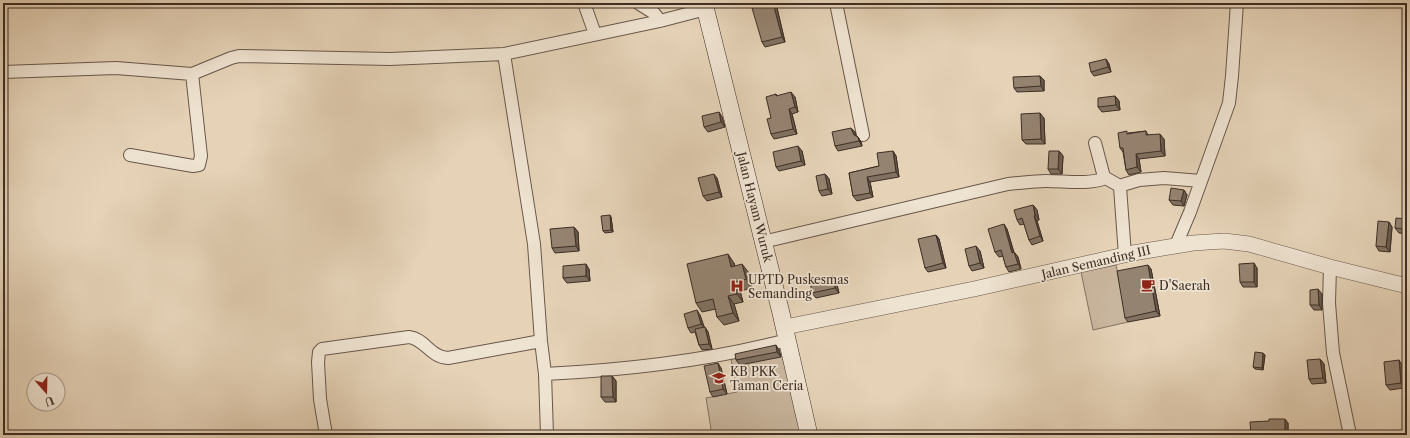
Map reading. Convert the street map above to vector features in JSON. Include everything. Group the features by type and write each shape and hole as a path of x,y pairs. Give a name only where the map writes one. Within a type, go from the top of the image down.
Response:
{"main road":[{"name":"Jalan Hayam Wuruk","path":"705,6 810,435"}],"street":[{"path":"584,3 595,34"},
{"path":"638,3 654,13 660,20"},
{"path":"836,3 863,135"},
{"path":"1176,245 1229,103 1237,3"},
{"path":"3,72 116,68 192,74 239,56 390,59 504,54 660,20 705,6"},
{"path":"504,54 534,244 545,374 547,435"},
{"path":"130,155 193,166 199,165 201,156 192,74"},
{"path":"1095,143 1103,173 1106,178 1119,186 1139,180 1164,178 1201,181"},
{"path":"763,242 1008,184 1045,181 1070,183 1098,181 1106,178"},
{"path":"1119,186 1125,255"},
{"name":"Jalan Semanding III","path":"786,334 1125,255 1176,245 1224,241 1249,244 1330,267 1407,286"},
{"path":"1330,267 1329,302 1333,353 1350,435"},
{"path":"545,374 610,370 720,355 786,334"},
{"path":"326,435 320,399 318,362 319,352 322,349 409,337 415,338 442,358 448,358 541,340"}],"shaded area":[{"path":"1116,265 1128,322 1093,330 1081,272"},
{"path":"786,348 806,435 712,435 706,398 737,392 731,359"}],"building":[{"path":"773,3 782,37 762,42 752,8"},
{"path":"1106,59 1108,67 1091,72 1089,63"},
{"path":"1040,76 1041,86 1014,88 1013,77"},
{"path":"791,92 795,107 789,109 793,129 771,134 767,119 771,118 766,97"},
{"path":"1115,96 1116,105 1098,107 1098,98"},
{"path":"719,112 721,122 704,127 702,116"},
{"path":"1040,113 1041,139 1022,140 1021,114"},
{"path":"851,128 854,135 858,137 859,141 835,146 832,132"},
{"path":"1127,131 1127,134 1146,131 1146,135 1160,134 1161,151 1136,154 1137,167 1126,170 1123,148 1120,148 1118,133"},
{"path":"798,146 801,161 776,167 773,152"},
{"path":"893,151 896,172 867,177 870,193 853,196 849,173 879,166 877,153"},
{"path":"1049,151 1059,151 1058,169 1048,169"},
{"path":"714,174 719,192 703,196 698,178"},
{"path":"825,174 828,189 819,191 816,176"},
{"path":"1171,188 1184,190 1181,201 1169,200"},
{"path":"1033,205 1034,216 1040,236 1029,240 1022,218 1017,220 1014,210"},
{"path":"610,215 611,230 603,231 601,216"},
{"path":"1396,218 1407,219 1407,229 1395,228"},
{"path":"1378,221 1389,222 1386,247 1376,246"},
{"path":"1004,224 1012,253 1014,252 1018,264 1006,267 1001,250 995,252 988,229"},
{"path":"574,227 576,246 552,248 550,229"},
{"path":"936,235 943,263 925,268 918,239"},
{"path":"976,246 980,263 969,266 965,249"},
{"name":"UPTD Puskesmas Semanding","path":"728,254 731,267 742,264 746,279 734,282 737,294 728,296 733,313 717,317 713,299 696,303 687,264"},
{"path":"1254,263 1254,282 1240,282 1239,264"},
{"path":"586,264 586,276 563,278 563,266"},
{"path":"1148,265 1156,311 1125,318 1117,271"},
{"path":"833,276 835,288 812,293 810,281"},
{"path":"1318,289 1319,305 1310,305 1310,290"},
{"path":"697,310 701,324 688,328 684,314"},
{"path":"705,327 709,344 699,345 695,329"},
{"path":"776,345 777,352 736,360 735,354"},
{"path":"1255,352 1263,353 1262,368 1253,367"},
{"path":"1320,359 1323,378 1309,379 1307,360"},
{"path":"1399,360 1401,383 1386,385 1384,362"},
{"path":"718,363 723,389 710,392 704,366"},
{"path":"601,376 612,376 613,397 601,397"},
{"path":"1269,419 1285,419 1285,433 1260,433 1260,435 1251,435 1250,422 1269,421"}],"place":[{"name":"D'Saerah","path":"1148,285"},
{"name":"UPTD Puskesmas Semanding","path":"737,286"},
{"name":"KB PKK Taman Ceria","path":"719,378"}]}
